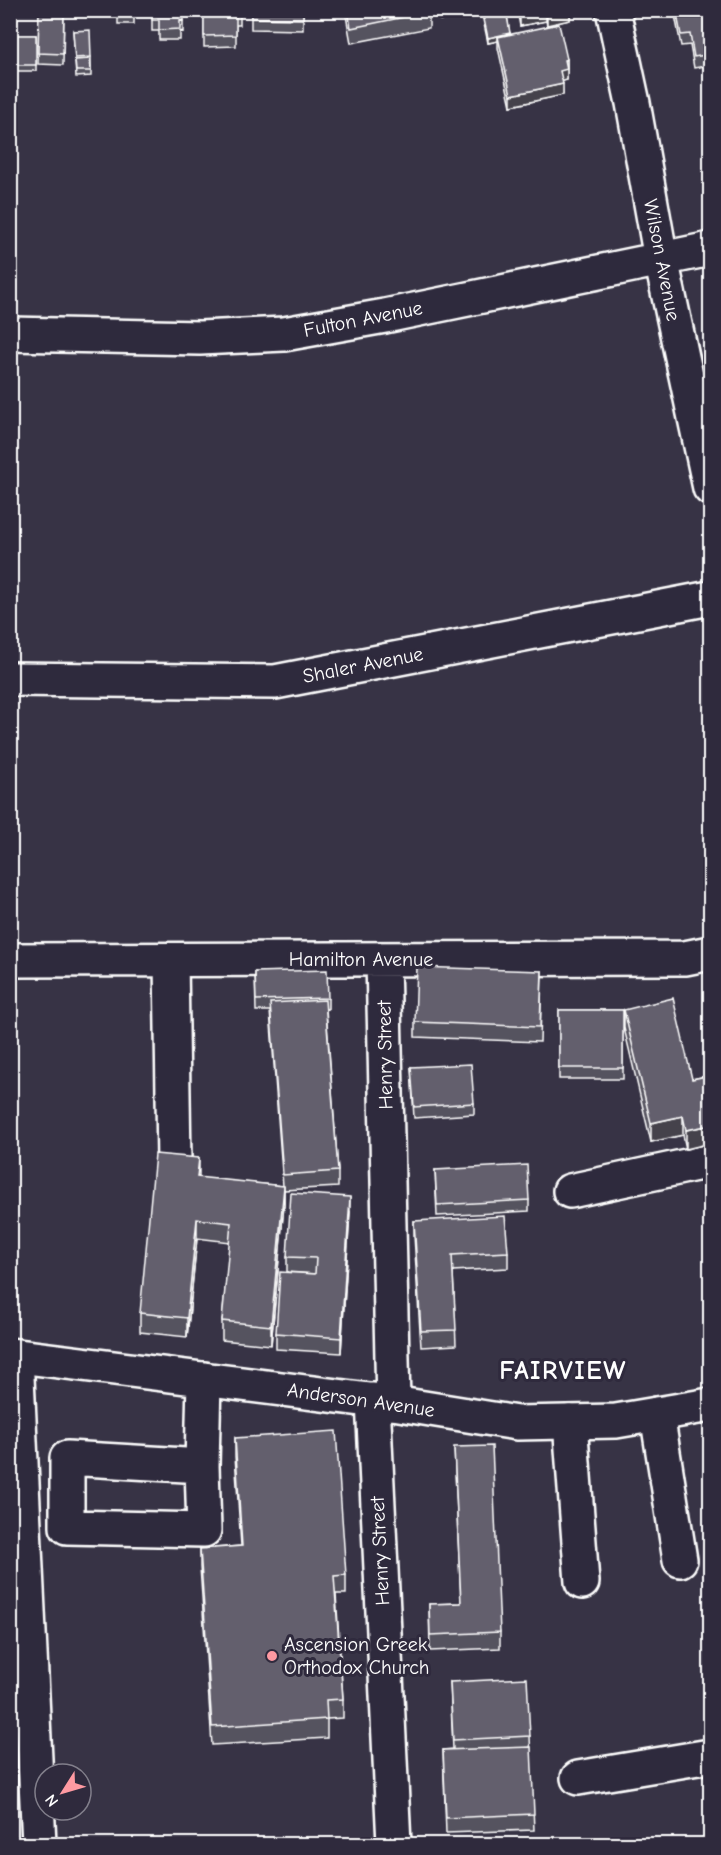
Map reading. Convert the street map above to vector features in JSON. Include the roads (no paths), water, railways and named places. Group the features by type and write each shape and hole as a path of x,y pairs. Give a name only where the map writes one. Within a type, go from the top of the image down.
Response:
{"street":[{"name":"Wilson Avenue","path":"615,21 633,103 661,259 711,488"},
{"name":"Fulton Avenue","path":"10,334 200,338 284,334 385,316 711,249"},
{"name":"Shaler Avenue","path":"10,680 275,682 711,598"},
{"name":"Hamilton Avenue","path":"10,960 685,958 711,953"},
{"name":"Henry Street","path":"383,959 383,1402 394,1845"},
{"path":"171,960 174,1163"},
{"path":"570,1191 711,1161"},
{"path":"13,1356 39,1845"},
{"name":"Anderson Avenue","path":"13,1356 383,1402 517,1423 616,1421 711,1405"},
{"path":"202,1466 204,1379"},
{"path":"657,1414 680,1560"},
{"path":"570,1422 582,1582"},
{"path":"578,1778 711,1756"}],"place":[{"name":"Ascension Greek Orthodox Church","path":"272,1656"}],"district":[{"name":"FAIRVIEW","path":"563,1371"}]}
